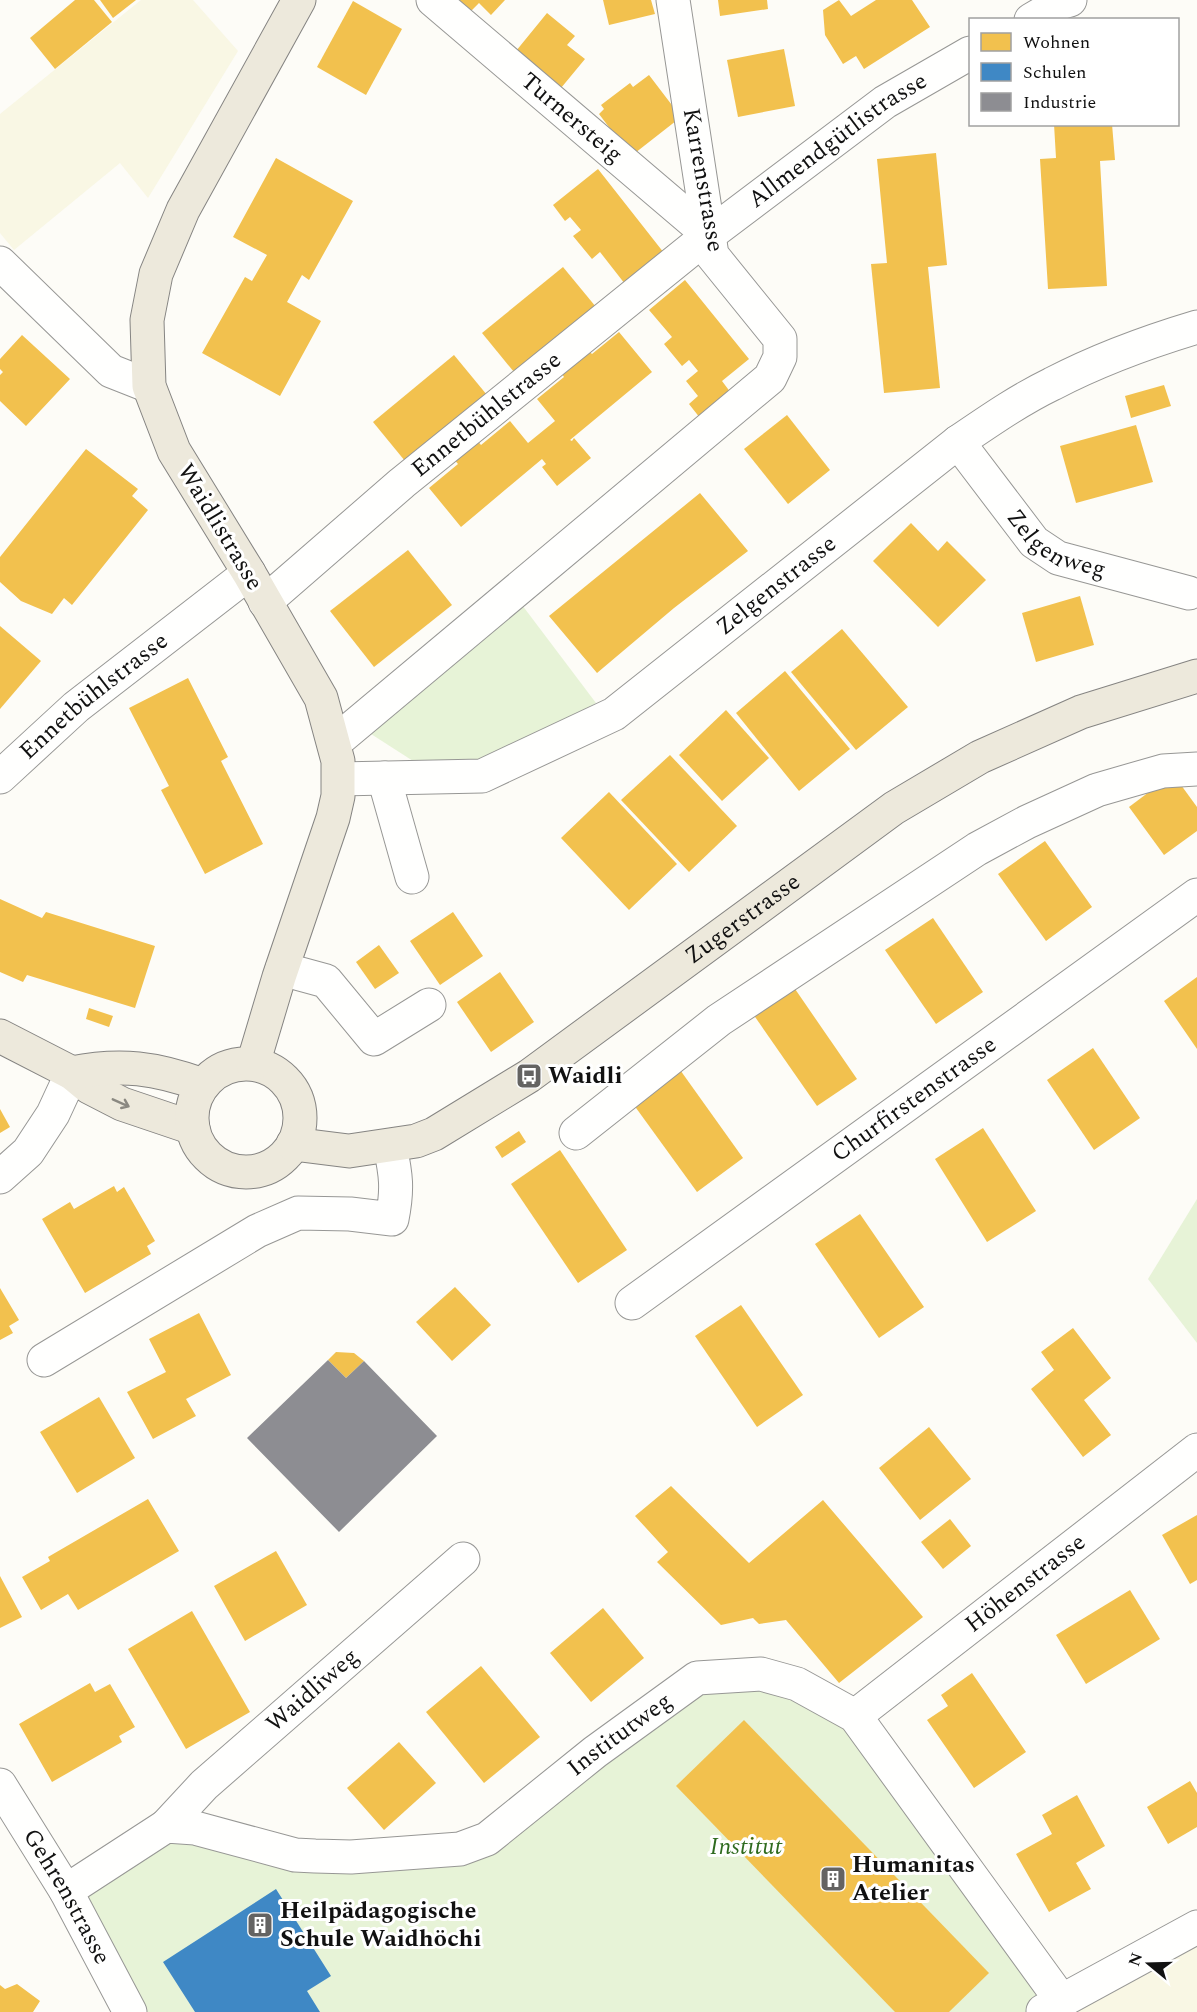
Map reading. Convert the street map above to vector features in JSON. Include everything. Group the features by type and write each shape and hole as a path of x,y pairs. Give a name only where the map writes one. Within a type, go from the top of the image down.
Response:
{"main road":[{"name":"Waidlistrasse","path":"253,1064 282,969 327,840 338,796 339,779 334,744 321,698 249,573 174,451 149,386 147,320 156,274 183,210 299,0"},
{"name":"Zugerstrasse","path":"294,1144 349,1151 416,1141 434,1134 529,1076 894,808 970,763 1081,712 1197,676"},
{"path":"0,1036 72,1073 89,1087 122,1104 193,1128"},
{"path":"253,1064 268,1068 280,1075 294,1093 300,1115 299,1130 294,1144 284,1157 270,1167 254,1172 238,1172 208,1157 198,1144 193,1128 192,1113 195,1098 213,1074 225,1067 253,1064"},
{"path":"72,1073 90,1069 136,1068 170,1073 203,1085"}],"street":[{"name":"Turnersteig","path":"433,0 694,223 710,234"},
{"name":"Karrenstrasse","path":"334,744 770,378 780,357 780,339 712,255 673,0"},
{"path":"1034,18 1060,3 1070,0"},
{"name":"Allmendgütlistrasse","path":"710,234 885,102 969,54"},
{"name":"Ennetbühlstrasse","path":"265,602 402,483 710,234"},
{"path":"0,263 111,371 149,386"},
{"name":"Zelgenstrasse","path":"339,779 482,776 614,714 958,442 999,414 1052,384 1148,342 1197,327"},
{"name":"Zelgenweg","path":"958,442 1034,542 1058,558 1189,593"},
{"name":"Ennetbühlstrasse","path":"0,777 75,707 249,573"},
{"path":"576,1133 719,1020 978,849 1027,822 1097,790 1163,771 1197,769"},
{"path":"384,778 412,877"},
{"name":"Churfirstenstrasse","path":"632,1303 1197,895"},
{"path":"282,969 326,981 374,1039 429,1005"},
{"path":"0,1177 28,1152 53,1114 72,1073"},
{"path":"44,1360 257,1231 298,1214 350,1214 392,1219 397,1181 390,1146"},
{"name":"Höhenstrasse","path":"855,1716 1197,1450"},
{"name":"Waidliweg","path":"166,1826 204,1785 463,1560"},
{"name":"Institutweg","path":"166,1826 195,1828 295,1855 351,1857 460,1850 487,1839 595,1752 697,1678 761,1674 797,1684 855,1716 1051,2006"},
{"name":"Gehrenstrasse","path":"0,1785 66,1891 130,2012"},
{"path":"66,1891 166,1826"},
{"path":"1051,2006 1197,1927"}],"shaded area":[{"path":"141,0 193,0 238,51 148,198 120,163 14,250 0,233 0,114"},
{"path":"1197,1928 1197,2012 1068,2012"}],"green space":[{"path":"513,593 596,703 482,776 438,777 357,725"},
{"path":"1197,1199 1197,1343 1148,1279"},
{"name":"Institut","path":"761,1674 855,1716 1061,2000 1041,2012 130,2012 66,1891 166,1826 295,1855 460,1849 697,1678"}],"building: Wohnen":[{"path":"75,0 94,0 112,22 55,69 30,38"},
{"path":"100,0 136,0 113,18"},
{"path":"457,0 505,0 491,15 479,3 470,12"},
{"path":"603,0 651,0 655,14 609,25"},
{"path":"718,0 767,0 768,9 720,16"},
{"path":"839,0 851,16 876,0 912,0 930,27 864,69 856,56 843,64 825,35 823,10"},
{"path":"353,1 402,29 366,95 317,67"},
{"path":"547,13 575,36 567,45 585,59 561,88 516,51"},
{"path":"784,49 795,106 738,117 727,60"},
{"path":"649,75 681,117 635,153 625,141 621,143 599,114 604,109 601,105 630,83 633,87"},
{"path":"1054,126 1112,126 1115,160 1100,161 1107,286 1048,289 1040,159 1056,158"},
{"path":"936,153 947,265 928,267 940,388 884,393 871,264 887,263 877,159"},
{"path":"276,158 353,201 309,280 302,275 287,302 321,321 280,396 202,353 245,277 252,281 267,255 233,237"},
{"path":"598,169 664,253 625,284 600,252 592,259 573,236 581,230 570,217 565,221 553,205"},
{"path":"563,267 596,307 514,372 482,333"},
{"path":"685,280 749,359 722,381 731,393 700,418 689,404 698,396 686,381 698,371 689,360 682,366 664,344 672,337 649,310"},
{"path":"619,332 652,372 570,440 574,438 591,458 557,486 542,467 546,464 542,459 461,527 429,488 458,464 453,458 476,439 481,445 510,421 528,443 555,421 537,399 564,377 560,371 587,349 592,354"},
{"path":"22,335 70,379 26,426 0,401 0,375 3,372 0,369 0,359"},
{"path":"454,355 487,395 405,461 373,422"},
{"path":"1164,385 1171,406 1131,418 1125,396"},
{"path":"787,415 830,470 788,504 744,449"},
{"path":"1136,425 1153,482 1076,503 1060,446"},
{"path":"86,449 138,489 132,496 148,510 72,605 64,598 52,614 21,601 0,582 0,557"},
{"path":"700,493 748,551 674,608 597,673 549,616"},
{"path":"911,523 938,551 947,541 986,580 938,627 873,561"},
{"path":"408,550 452,605 374,667 330,611"},
{"path":"1080,596 1094,645 1036,662 1022,613"},
{"path":"0,626 41,661 0,709"},
{"path":"842,629 908,707 856,750 791,672"},
{"path":"785,671 850,749 799,791 736,713"},
{"path":"188,678 228,757 221,761 263,844 205,874 161,790 169,786 129,708"},
{"path":"726,710 769,758 722,801 679,755"},
{"path":"670,755 737,826 689,872 621,800"},
{"path":"1173,774 1197,807 1197,831 1164,855 1129,807"},
{"path":"609,792 677,864 629,910 561,838"},
{"path":"1045,841 1092,907 1046,941 998,874"},
{"path":"0,899 42,918 46,912 155,946 135,1008 27,975 23,982 0,972"},
{"path":"453,912 483,956 440,985 410,941"},
{"path":"933,918 983,992 936,1024 885,950"},
{"path":"379,945 399,973 375,989 356,962"},
{"path":"500,972 534,1022 491,1052 457,1002"},
{"path":"1197,977 1197,1049 1164,1001"},
{"path":"793,986 857,1079 817,1106 753,1014"},
{"path":"89,1008 113,1016 109,1027 86,1019"},
{"path":"1093,1048 1140,1118 1094,1150 1047,1080"},
{"path":"678,1067 743,1158 697,1192 631,1101"},
{"path":"0,1109 10,1127 0,1133"},
{"path":"983,1128 1036,1211 987,1242 935,1159"},
{"path":"519,1131 526,1142 502,1158 495,1147"},
{"path":"560,1150 627,1250 578,1283 511,1184"},
{"path":"114,1186 117,1192 124,1187 155,1241 147,1246 151,1254 85,1293 42,1219 70,1202 74,1209"},
{"path":"860,1214 924,1307 879,1338 815,1244"},
{"path":"455,1287 491,1325 452,1361 416,1322"},
{"path":"0,1288 19,1320 9,1326 13,1333 0,1340"},
{"path":"741,1305 803,1395 757,1427 695,1336"},
{"path":"199,1313 231,1375 186,1399 196,1416 153,1439 127,1392 166,1372 149,1339"},
{"path":"1073,1328 1111,1378 1084,1400 1111,1435 1083,1457 1031,1389 1054,1370 1041,1352"},
{"path":"336,1352 354,1353 364,1361 346,1378 328,1360"},
{"path":"99,1397 135,1458 77,1493 40,1432"},
{"path":"929,1427 971,1479 920,1520 879,1468"},
{"path":"671,1486 749,1563 823,1500 923,1617 839,1683 786,1620 759,1624 753,1618 721,1625 657,1562 668,1552 635,1516"},
{"path":"148,1499 179,1551 78,1610 68,1594 41,1610 22,1577 50,1561 48,1557"},
{"path":"1197,1515 1197,1580 1190,1584 1162,1535"},
{"path":"950,1519 971,1546 943,1569 921,1542"},
{"path":"276,1551 307,1605 245,1641 214,1586"},
{"path":"0,1576 22,1617 0,1628"},
{"path":"1130,1590 1160,1639 1086,1684 1056,1635"},
{"path":"603,1608 644,1658 591,1702 550,1653"},
{"path":"192,1611 250,1712 186,1749 128,1649"},
{"path":"481,1666 540,1737 484,1783 426,1712"},
{"path":"972,1673 1026,1752 974,1788 927,1720 948,1706 941,1695"},
{"path":"90,1683 95,1692 110,1684 135,1727 119,1736 122,1742 52,1782 19,1724"},
{"name":"Humanitas Atelier","path":"744,1720 989,1973 949,2012 895,2012 676,1786"},
{"path":"399,1742 436,1783 384,1830 347,1788"},
{"path":"1190,1781 1197,1793 1197,1827 1168,1844 1147,1807"},
{"path":"1077,1795 1105,1846 1076,1863 1091,1889 1049,1912 1016,1854 1052,1834 1042,1815"},
{"path":"17,1984 40,2001 33,2012 0,2012 0,1985 5,1989"}],"building: Schulen":[{"name":"Heilpädagogische Schule Waidhöchi","path":"276,1889 331,1976 307,1991 320,2012 195,2012 163,1962"}],"building: Industrie":[{"path":"328,1360 346,1378 364,1361 437,1436 339,1532 247,1438"}],"place":[{"name":"Waidli","path":"529,1076"},
{"name":"Humanitas Atelier","path":"833,1879"},
{"name":"Heilpädagogische Schule Waidhöchi","path":"260,1925"}]}
